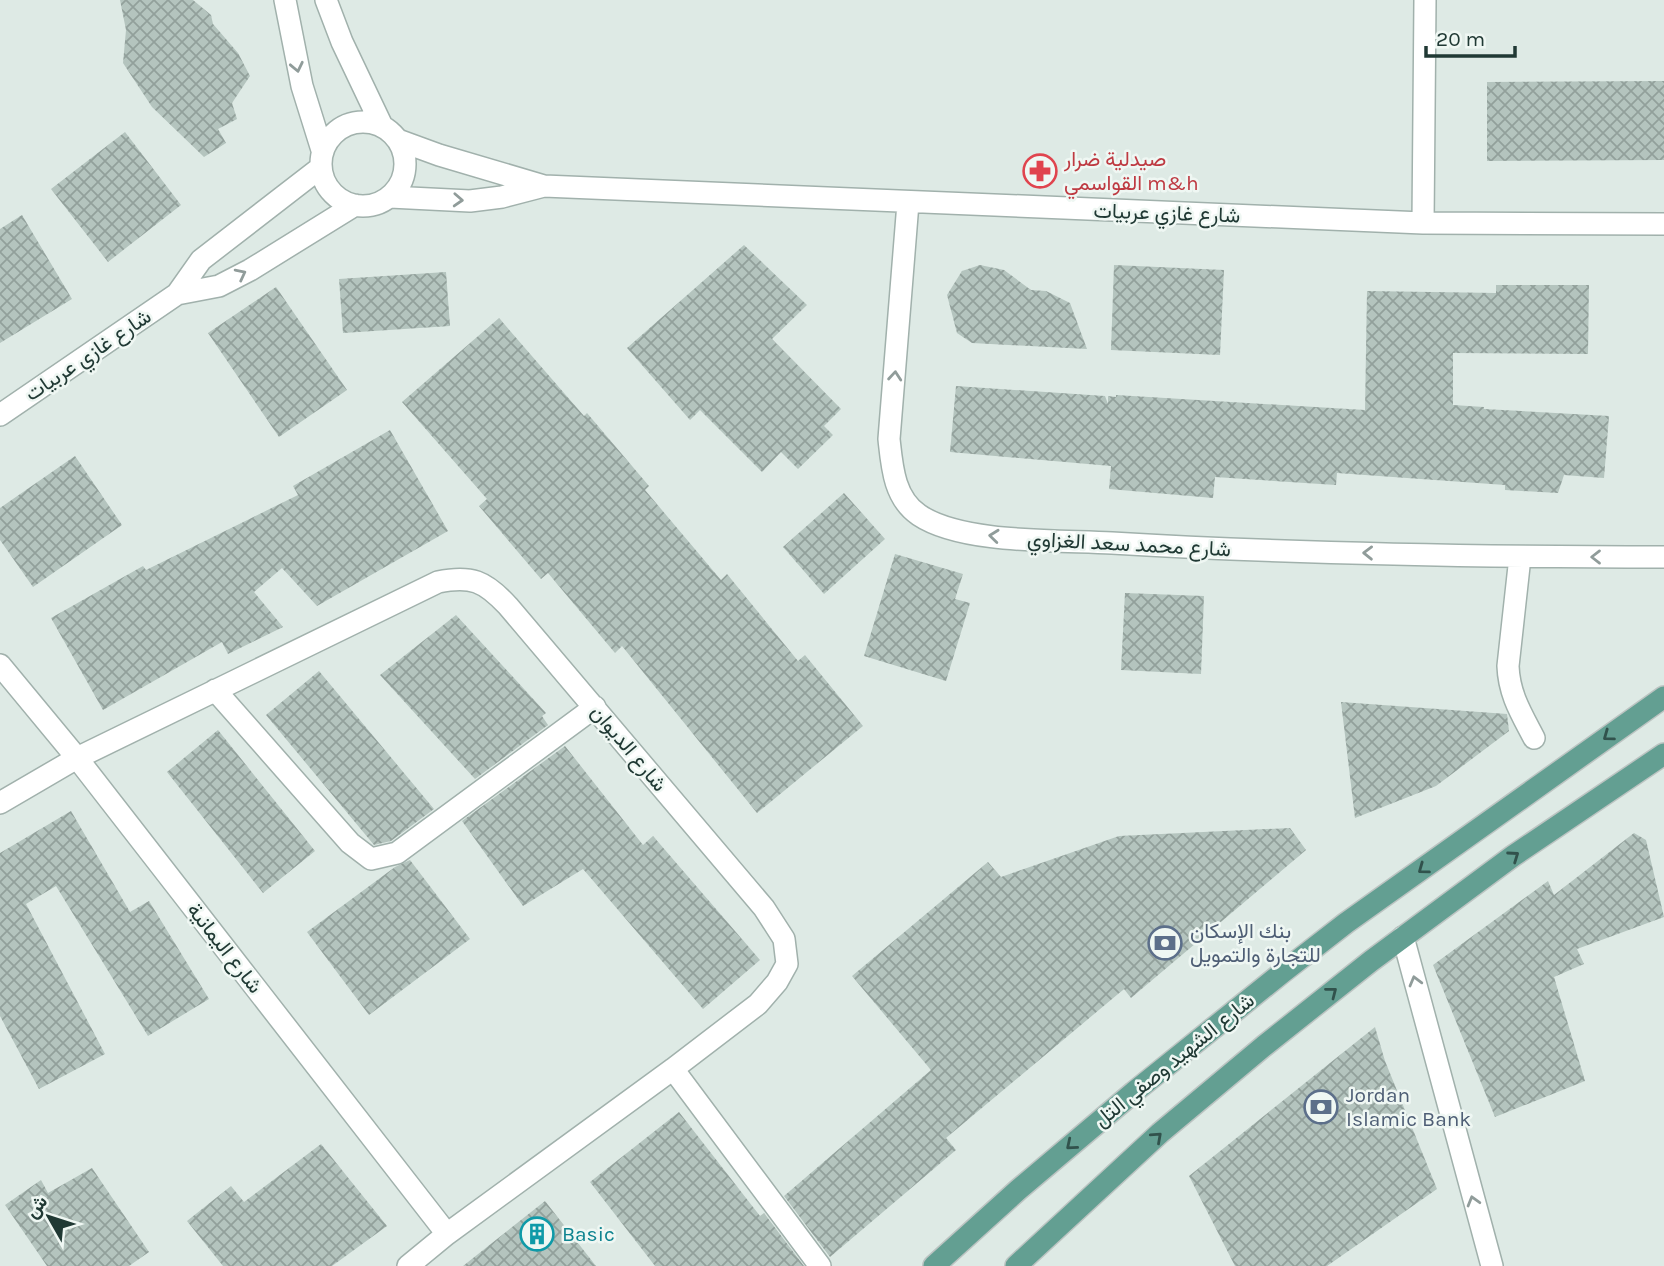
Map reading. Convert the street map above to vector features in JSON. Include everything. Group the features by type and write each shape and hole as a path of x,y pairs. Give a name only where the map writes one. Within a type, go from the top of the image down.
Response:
{"main road":[{"name":"شارع الشهيد وصفي التل","path":"934,1266 1123,1101 1314,947 1664,697"},
{"path":"1016,1266 1160,1133 1264,1046 1403,937 1513,856 1664,754"}],"street":[{"path":"285,0 326,185 338,198 355,205 373,205 390,197 400,184 404,170 404,154 342,42 326,0"},
{"path":"1423,223 1425,0"},
{"path":"321,159 330,137 341,127 354,122 369,122 390,133"},
{"name":"شارع غازي عربيات","path":"390,133 439,155 544,186 1423,223 1664,224"},
{"name":"شارع غازي عربيات","path":"0,415 177,294 201,260 321,159"},
{"name":"شارع غازي عربيات","path":"390,197 470,201 502,197 544,186"},
{"name":"شارع محمد سعد الغزاوي","path":"908,203 889,439 892,470 902,498 918,514 950,530 999,537 1217,549 1520,557 1664,557"},
{"name":"شارع غازي عربيات","path":"177,294 219,286 250,270 355,205"},
{"path":"1520,557 1508,666 1509,684 1514,701 1534,737"},
{"name":"شارع الديوان","path":"0,803 77,758 438,582 471,579 493,590 764,908 784,939 787,964 777,982 758,1004 447,1234 408,1266"},
{"name":"شارع اليمانية","path":"0,665 77,758 447,1234"},
{"path":"215,690 350,843 371,859 397,853 595,707"},
{"path":"1403,937 1492,1266"},
{"path":"673,1069 820,1266"}],"building":[{"path":"120,0 193,0 211,15 213,24 238,53 250,76 232,103 237,119 218,129 226,143 204,157 152,107 123,63 126,30"},
{"path":"1664,81 1664,160 1487,161 1487,82"},
{"path":"125,132 181,205 108,262 51,189"},
{"path":"22,215 72,299 0,343 0,229"},
{"path":"744,245 807,305 772,339 841,409 824,426 833,435 798,469 781,452 762,472 700,410 690,420 627,348"},
{"path":"980,265 1004,270 1031,290 1046,291 1070,303 1087,349 972,343 957,333 947,295 962,271"},
{"path":"1114,265 1224,270 1220,355 1111,350"},
{"path":"446,272 450,326 343,333 339,279"},
{"path":"1496,285 1589,285 1588,354 1453,353 1453,405 1609,416 1604,478 1564,475 1558,493 1505,490 1505,485 1337,473 1336,485 1215,477 1213,498 1109,489 1111,466 950,452 956,386 1105,396 1108,404 1108,396 1116,395 1365,410 1367,291 1496,293"},
{"path":"276,287 347,390 279,437 208,333"},
{"path":"499,318 584,416 587,413 649,486 645,490 721,580 727,574 798,661 805,655 863,726 757,813 622,646 615,653 548,573 541,579 479,506 487,499 402,402"},
{"path":"390,430 448,531 317,606 282,568 254,592 283,627 228,654 222,642 103,710 51,618 143,566 146,570 298,495 293,486"},
{"path":"75,456 122,525 33,587 0,540 0,508"},
{"path":"844,493 885,539 824,594 783,547"},
{"path":"895,554 963,574 955,599 970,603 946,681 864,656"},
{"path":"1125,593 1204,596 1201,674 1121,670"},
{"path":"456,615 546,713 542,716 548,725 475,779 380,675"},
{"path":"319,671 434,809 391,841 374,845 266,715"},
{"path":"1341,702 1507,714 1509,731 1436,786 1355,818"},
{"path":"218,730 315,851 263,893 167,772"},
{"path":"565,746 643,845 653,836 760,960 703,1009 583,869 523,906 462,821"},
{"path":"71,811 130,912 149,901 209,999 148,1036 56,886 26,904 105,1054 39,1089 0,1016 0,853"},
{"path":"1290,828 1306,850 1131,998 1124,989 946,1138 956,1150 830,1257 784,1196 931,1070 852,976 988,862 1001,877 1119,836"},
{"path":"1634,833 1646,840 1664,917 1577,949 1584,964 1554,977 1585,1081 1495,1117 1433,965 1548,881 1554,895"},
{"path":"410,860 470,939 369,1015 307,932 395,867"},
{"path":"1375,1027 1385,1061 1437,1189 1327,1266 1235,1266 1189,1176"},
{"path":"679,1112 760,1216 764,1213 804,1266 655,1266 590,1182"},
{"path":"321,1144 387,1226 332,1266 223,1266 187,1221 231,1186 244,1202"},
{"path":"92,1168 149,1252 129,1266 47,1266 5,1205 41,1180 48,1193"},
{"name":"Basic","path":"545,1201 596,1266 463,1266"}],"place":[{"name":"صيدلية ضرار القواسمي m&h","path":"1040,171"},
{"name":"بنك الإسكان للتجارة والتمويل","path":"1165,943"},
{"name":"Jordan Islamic Bank","path":"1321,1107"},
{"name":"Basic","path":"537,1234"}]}
